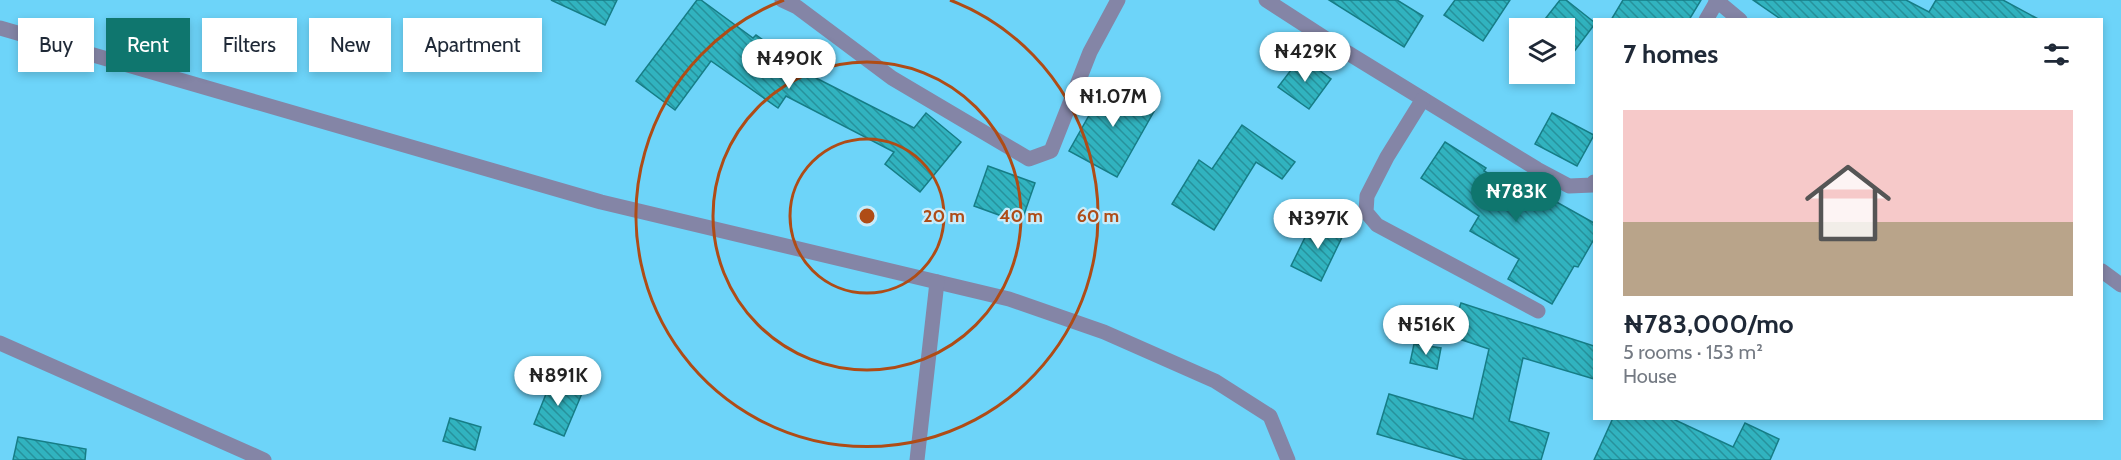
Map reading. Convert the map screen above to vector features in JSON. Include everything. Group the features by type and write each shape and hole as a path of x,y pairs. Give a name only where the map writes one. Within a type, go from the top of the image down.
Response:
{"street":[{"path":"782,0 797,8 892,78 1029,159 1051,151 1090,52 1118,0"},
{"path":"1266,0 1537,169 1569,186 1593,184"},
{"path":"1707,18 1717,1 1738,18"},
{"path":"0,28 601,202 1009,298 1093,328 1215,381 1269,416 1288,460"},
{"path":"1424,99 1387,157 1367,196 1366,212 1377,225 1538,311"},
{"path":"2103,272 2121,285"},
{"path":"917,460 937,282"},
{"path":"0,343 264,460"}],"building":[{"path":"551,0 617,0 605,25"},
{"path":"697,0 701,0 753,38 756,35 818,79 914,128 926,113 961,142 920,192 885,164 894,152 786,96 778,108 711,61 675,110 636,81"},
{"path":"1329,0 1397,0 1423,16 1404,47"},
{"path":"1455,0 1510,0 1483,41 1444,15"},
{"path":"1560,0 1566,0 1593,21 1593,26 1575,50 1575,18 1546,18"},
{"path":"1623,0 1701,0 1690,18 1612,18"},
{"path":"1753,0 1906,0 1929,12 1936,0 2003,0 2036,18 1779,18"},
{"path":"1301,57 1331,79 1309,109 1278,87"},
{"path":"1109,80 1157,106 1117,177 1069,151"},
{"path":"1552,113 1593,134 1577,166 1535,144"},
{"path":"1242,125 1295,162 1282,179 1256,162 1214,230 1172,204 1199,160 1212,169"},
{"path":"1445,142 1486,168 1484,171 1548,207 1553,200 1593,222 1593,241 1578,267 1574,266 1552,304 1508,279 1519,259 1470,231 1479,216 1421,178"},
{"path":"988,166 1035,183 1021,223 974,206"},
{"path":"1314,219 1344,233 1321,281 1291,266"},
{"path":"1461,303 1593,346 1593,379 1523,358 1509,421 1549,433 1541,460 1466,460 1377,434 1389,394 1473,419 1489,349 1450,336"},
{"path":"1414,344 1441,348 1437,369 1410,363"},
{"path":"552,379 583,391 564,436 534,424"},
{"path":"450,418 481,427 475,450 443,441"},
{"path":"1612,420 1675,420 1733,447 1745,423 1779,439 1770,460 1594,460"},
{"path":"18,437 86,449 85,460 13,460"}]}
